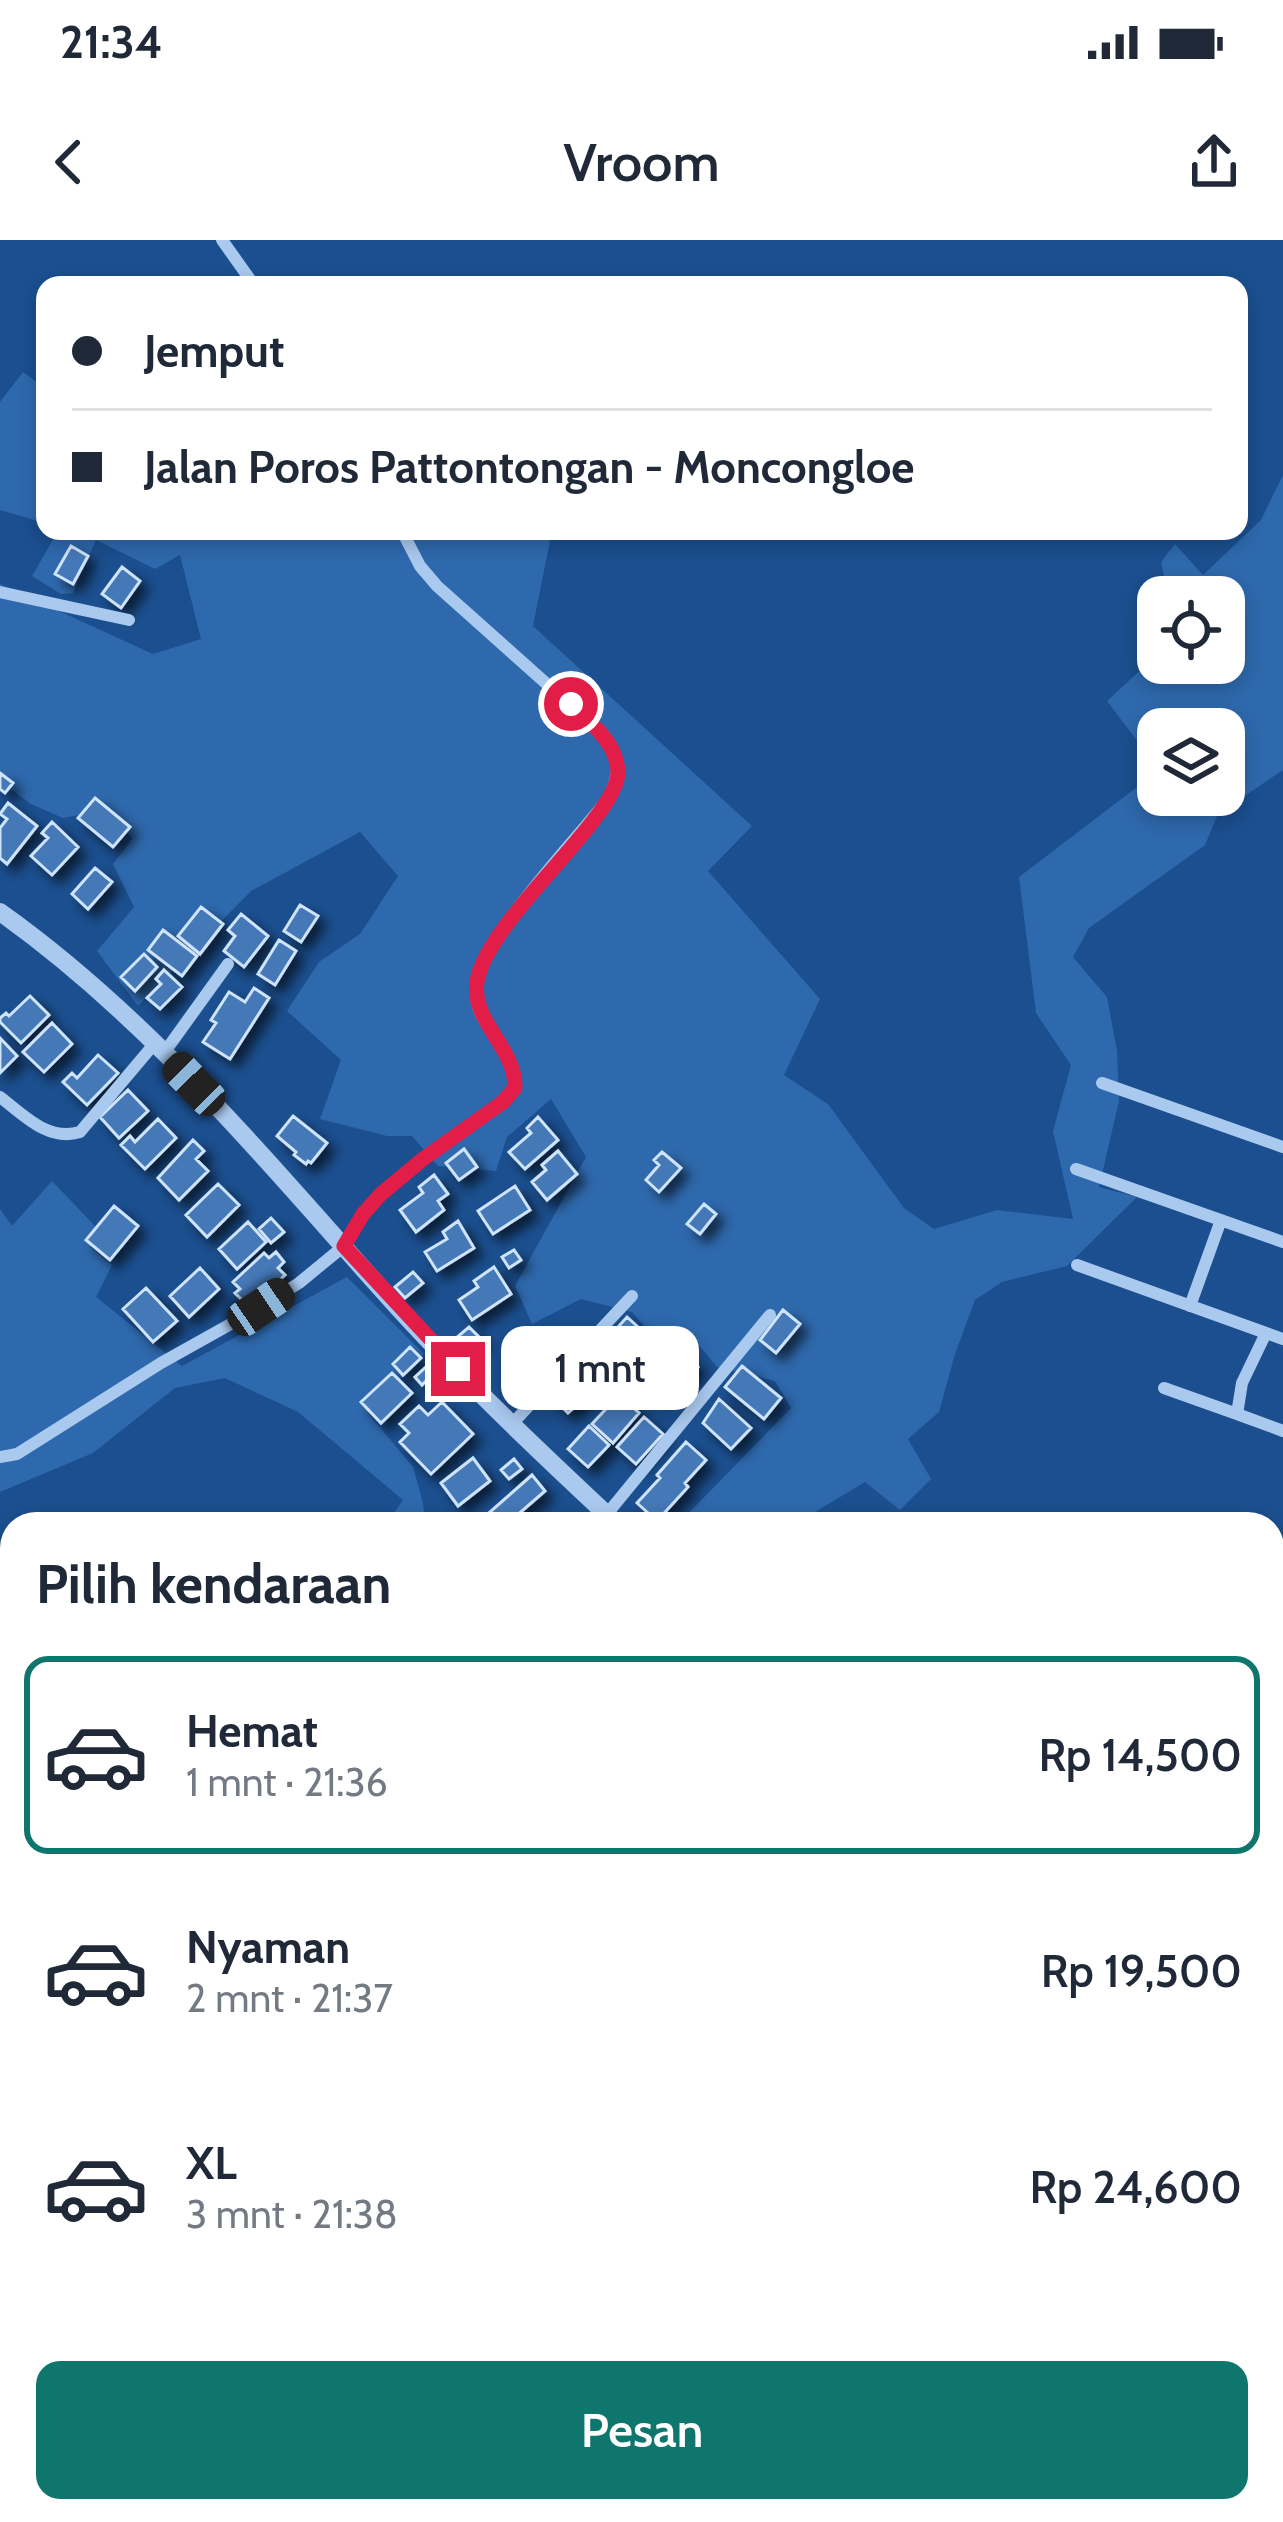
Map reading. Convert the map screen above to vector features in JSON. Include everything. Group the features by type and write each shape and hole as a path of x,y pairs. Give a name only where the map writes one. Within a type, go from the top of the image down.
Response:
{"street":[{"path":"222,240 248,276"},
{"path":"0,1457 17,1454 298,1282 344,1246 381,1194 515,1088 515,1074 477,1003 477,978 505,924 608,800 618,767 604,735 437,586 407,540"},
{"path":"0,592 129,620"},
{"path":"0,912 95,986 159,1048 404,1314 511,1425 604,1512"},
{"path":"0,1097 53,1134 80,1132 159,1048 228,964"},
{"path":"1102,1083 1283,1147"},
{"path":"1076,1169 1283,1242"},
{"path":"1190,1306 1221,1220"},
{"path":"1078,1265 1283,1339"},
{"path":"511,1425 632,1296"},
{"path":"617,1512 770,1316"},
{"path":"1238,1414 1242,1383 1266,1333"},
{"path":"1164,1388 1283,1431"}],"shaded area":[{"path":"23,372 36,381 36,520 0,510 0,402"},
{"path":"1283,475 1283,770 1245,796 1245,708 1137,708 1137,741 1107,701 1137,673 1137,684 1245,684 1245,576 1164,576 1161,562 1175,544 1203,575 1240,540 1248,540 1248,532 1261,520"},
{"path":"53,540 96,540 73,593 61,594 32,576"},
{"path":"96,540 550,540 533,626 752,826 708,871 820,999 784,1075 828,1104 904,1208 934,1229 997,1210 1073,1219 1053,1131 1071,1065 1036,1013 1019,877 1137,787 1137,816 1217,816 1205,845 1089,928 1073,957 1107,997 1117,1051 1119,1101 1099,1187 1137,1197 1067,1266 1002,1282 975,1300 939,1412 908,1439 931,1479 900,1510 865,1482 815,1512 690,1512 791,1408 775,1381 717,1367 697,1343 661,1345 632,1312 581,1299 532,1324 515,1286 586,1157 551,1099 507,1137 496,1171 438,1166 412,1136 387,1136 320,1119 341,1060 287,1011 319,962 360,934 398,876 360,832 251,891 138,1006 97,951 134,907 113,864 133,838 101,811 63,818 31,804 0,781 0,584 153,654 201,639 180,555 155,569"},
{"path":"52,1181 96,1227 90,1247 112,1265 96,1297 182,1366 347,1277 424,1354 368,1413 413,1467 424,1512 394,1512 403,1500 298,1412 225,1378 175,1388 93,1453 0,1492 0,1209 12,1226"}],"building":[{"path":"71,546 88,556 73,584 55,574"},
{"path":"122,567 140,581 121,608 102,594"},
{"path":"0,773 13,783 5,793 0,789"},
{"path":"95,798 130,827 113,847 78,818"},
{"path":"8,803 37,826 7,864 0,858 0,828 7,819 0,814"},
{"path":"52,822 78,847 52,875 31,856 48,838 42,833"},
{"path":"95,868 112,882 88,909 72,894"},
{"path":"300,905 318,916 301,942 284,931"},
{"path":"201,907 223,924 200,954 178,936"},
{"path":"241,914 268,936 244,967 224,951 235,936 228,930"},
{"path":"163,930 197,956 182,976 148,950"},
{"path":"279,940 296,951 275,985 258,974"},
{"path":"144,954 157,967 135,991 121,977"},
{"path":"164,970 182,987 160,1009 147,998 161,984 156,979"},
{"path":"254,988 269,998 230,1059 203,1042 229,992 245,1002"},
{"path":"30,996 49,1015 21,1043 0,1018 9,1016"},
{"path":"52,1023 72,1044 44,1072 23,1052"},
{"path":"0,1038 17,1056 0,1073"},
{"path":"98,1055 118,1073 87,1105 63,1082 72,1073 77,1078"},
{"path":"128,1090 148,1111 119,1138 100,1117"},
{"path":"293,1116 327,1143 311,1163 294,1155 277,1136"},
{"path":"538,1117 558,1140 525,1169 509,1152 531,1133 527,1128"},
{"path":"158,1119 176,1138 145,1169 121,1145 130,1136 135,1142"},
{"path":"193,1140 204,1151 196,1159 208,1171 179,1200 158,1178"},
{"path":"464,1149 477,1167 459,1180 446,1163"},
{"path":"558,1151 577,1174 547,1200 532,1182"},
{"path":"662,1152 681,1168 659,1192 646,1180 659,1165 654,1160"},
{"path":"434,1175 448,1194 438,1201 444,1210 416,1232 400,1210 423,1193 419,1187"},
{"path":"218,1184 239,1205 207,1237 186,1215"},
{"path":"515,1186 530,1210 493,1234 478,1211"},
{"path":"704,1204 716,1214 700,1234 687,1224"},
{"path":"114,1206 138,1226 110,1260 86,1240"},
{"path":"271,1218 284,1232 271,1243 259,1229"},
{"path":"458,1221 474,1248 437,1271 425,1252 447,1239 443,1232"},
{"path":"248,1222 266,1242 237,1269 219,1249"},
{"path":"514,1250 521,1260 509,1268 502,1257"},
{"path":"276,1252 284,1262 278,1268 285,1275 254,1304 249,1299 245,1303 235,1293 240,1289 233,1282 264,1253 269,1258"},
{"path":"494,1267 511,1294 472,1320 459,1300"},
{"path":"200,1268 219,1289 189,1317 170,1296"},
{"path":"413,1272 423,1283 405,1298 395,1287"},
{"path":"146,1288 177,1321 153,1342 123,1309"},
{"path":"783,1310 800,1324 776,1353 760,1340"},
{"path":"627,1317 648,1336 621,1365 600,1347"},
{"path":"469,1327 482,1340 470,1352 456,1338"},
{"path":"671,1343 698,1367 675,1392 649,1368"},
{"path":"410,1347 421,1358 403,1375 393,1364"},
{"path":"582,1361 594,1374 581,1386 589,1394 568,1413 552,1397 559,1391 554,1386"},
{"path":"427,1366 434,1373 422,1385 415,1377"},
{"path":"742,1366 781,1398 764,1419 725,1387"},
{"path":"392,1373 412,1393 381,1423 361,1402"},
{"path":"619,1395 639,1413 613,1443 592,1424"},
{"path":"719,1399 751,1428 731,1449 703,1423"},
{"path":"442,1402 473,1434 431,1474 400,1442 409,1433 400,1424 419,1406 428,1415"},
{"path":"644,1417 663,1434 636,1464 617,1447"},
{"path":"589,1426 609,1445 588,1467 568,1449"},
{"path":"686,1442 706,1460 665,1512 647,1512 637,1503 660,1478 657,1475"},
{"path":"473,1458 490,1481 458,1506 441,1483"},
{"path":"514,1459 522,1469 509,1479 501,1470"},
{"path":"532,1475 545,1491 521,1512 490,1512"}],"route":[{"path":"458,1369 344,1246 381,1194 515,1088 512,1065 477,1003 477,978 505,924 582,833 617,782 614,752 604,735 571,704"}]}
